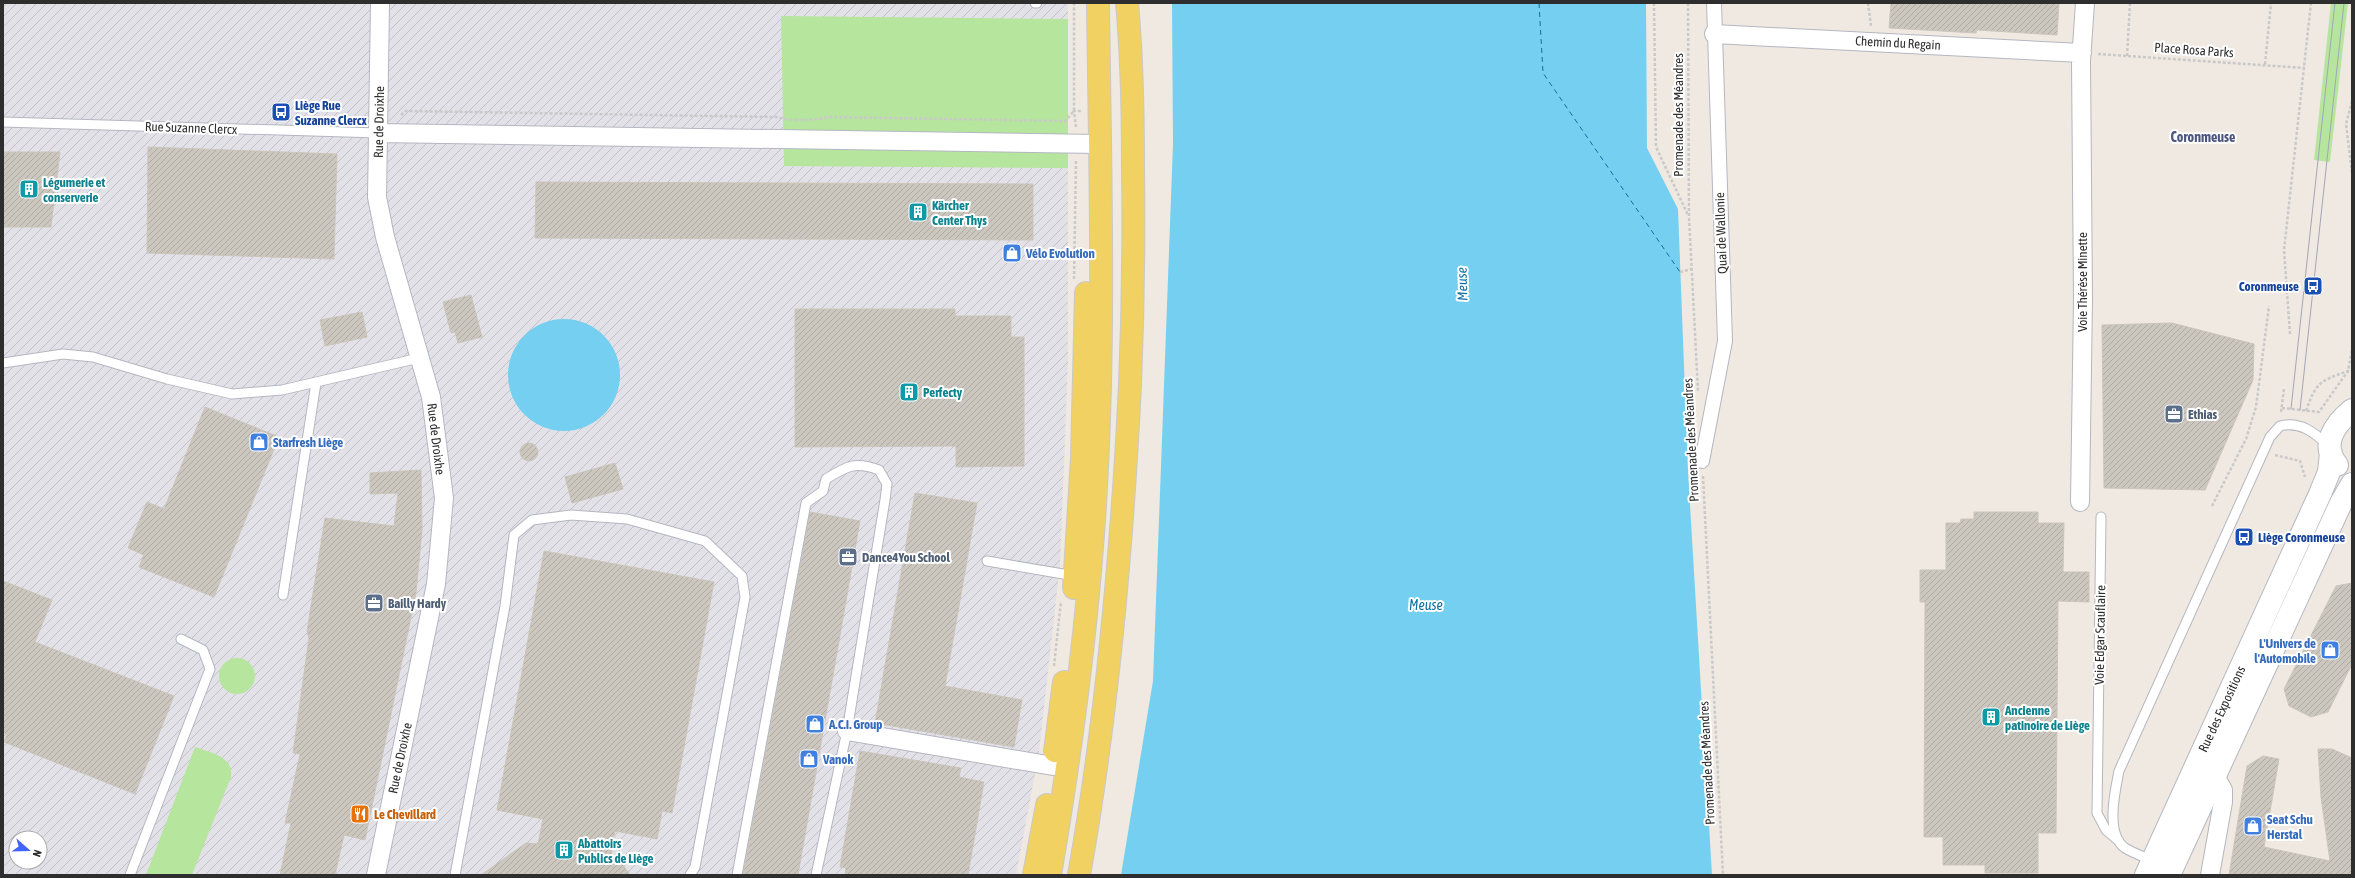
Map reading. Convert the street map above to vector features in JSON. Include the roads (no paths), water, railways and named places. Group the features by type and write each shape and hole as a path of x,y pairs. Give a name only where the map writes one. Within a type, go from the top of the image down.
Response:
{"main road":[{"path":"1050,875 1075,719 1091,565 1100,406 1098,3"},
{"path":"1079,875 1097,763 1114,620 1124,485 1132,335 1132,62 1127,3"},
{"path":"1099,144 1110,145 1119,149 1124,160 1126,277 1132,335"},
{"path":"1034,875 1053,766 1066,670 1075,576 1082,458 1087,270 1100,225"},
{"name":"Rue des Expositions","path":"2161,868 2329,472 2332,432 2340,420 2351,411"},
{"path":"2331,450 2342,470 2352,476"},
{"name":"Rue des Expositions","path":"2161,868 2215,776 2341,503 2352,484"}],"street":[{"name":"Rue de Droixhe","path":"376,875 436,584 444,498 431,397 380,215 378,197 380,3"},
{"name":"Quai de Wallonie","path":"1702,461 1725,341 1714,3"},
{"name":"Voie Thérèse Minette","path":"2080,502 2083,299 2081,57 2085,3"},
{"name":"Chemin du Regain","path":"1714,34 1875,42 2081,57"},
{"path":"379,133 1099,144"},
{"path":"847,730 1053,766"},
{"path":"2210,875 2223,802 2223,790 2215,776"}],"lane":[{"name":"Rue Suzanne Clercx","path":"3,122 379,133"},
{"path":"3,363 63,354 93,357 167,379 232,394 282,390 420,358"},
{"path":"283,596 316,383"},
{"path":"2119,841 2113,823 2113,799 2119,771 2270,437 2280,426 2298,425 2317,435 2331,450"},
{"path":"736,875 806,503 823,491 826,478 847,466 864,464 879,470 887,484 847,730 816,875"},
{"path":"455,875 506,606 514,535 532,520 571,515 627,519 705,542 742,576 745,597 695,867 690,875"},
{"name":"Voie Edgar Scauflaire","path":"2101,517 2097,813 2106,830 2125,848 2161,868"},
{"path":"987,561 1075,576"},
{"path":"130,875 210,669 203,650 181,638"}],"water":[{"name":"Meuse","path":"1172,3 1646,3 1647,148 1678,209 1688,471 1712,875 1121,875 1153,681 1173,144"},
{"path":"564,319 586,323 604,335 616,353 620,375 616,397 604,415 586,427 564,431 542,427 524,415 512,397 508,375 512,353 524,335 542,323"}],"tram line":[{"path":"2291,409 2335,3"},
{"path":"2300,410 2344,3"}],"place":[{"name":"Liège Rue Suzanne Clercx","path":"281,112"},
{"name":"Légumerie et conserverie","path":"29,189"},
{"name":"Kärcher Center Thys","path":"918,212"},
{"name":"Vélo Evolution","path":"1012,253"},
{"name":"Coronmeuse","path":"2313,286"},
{"name":"Perfecty","path":"909,392"},
{"name":"Ethias","path":"2174,414"},
{"name":"Starfresh Liège","path":"259,442"},
{"name":"Liège Coronmeuse","path":"2244,537"},
{"name":"Dance4You School","path":"848,557"},
{"name":"Bailly Hardy","path":"374,603"},
{"name":"L'Univers de l'Automobile","path":"2330,650"},
{"name":"Ancienne patinoire de Liège","path":"1991,717"},
{"name":"A.C.I. Group","path":"815,724"},
{"name":"Vanok","path":"809,759"},
{"name":"Le Chevillard","path":"360,814"},
{"name":"Seat Schu Herstal","path":"2253,826"},
{"name":"Abattoirs Publics de Liège","path":"564,850"}],"district":[{"name":"Coronmeuse","path":"2203,137"}]}
